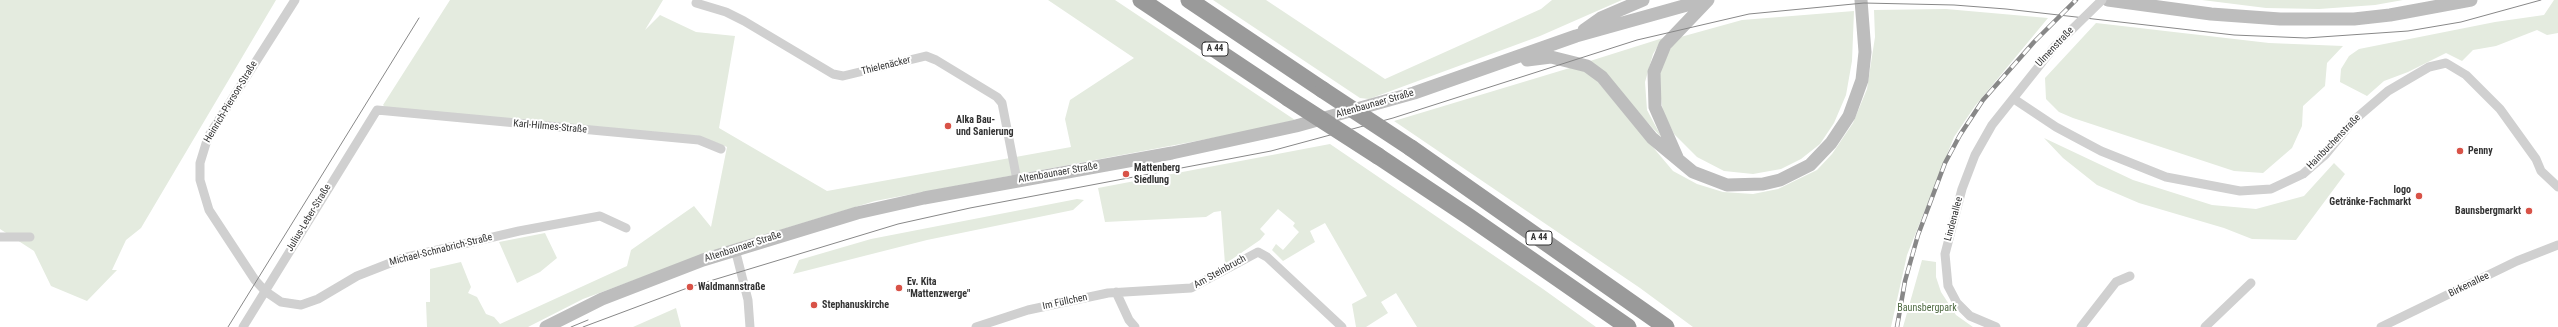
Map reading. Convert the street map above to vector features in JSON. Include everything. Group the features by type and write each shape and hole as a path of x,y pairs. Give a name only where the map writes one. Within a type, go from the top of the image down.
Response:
{"highway":[{"name":"A 44","path":"1141,0 1474,220 1628,327"},
{"name":"A 44","path":"1189,0 1411,148 1666,327"}],"main road":[{"path":"1576,36 1601,18 1643,0"},
{"path":"1576,36 1705,0"},
{"path":"1679,163 1655,107 1654,72 1665,45 1708,0"},
{"path":"1514,59 1562,58 1577,62 1594,70 1652,138 1679,163 1708,179 1727,185 1745,186 1780,180 1810,165 1832,143 1848,116 1862,80 1865,52 1862,0"},
{"path":"2108,0 2211,14 2280,19 2383,16 2471,0"},
{"name":"Altenbaunaer Straße","path":"546,327 609,297 735,249 857,214 1017,180 1172,152 1296,126 1414,93 1576,36"}],"street":[{"name":"Heinrich-Pierson-Straße","path":"265,291 255,280 209,210 200,180 200,163 208,137 295,0"},
{"name":"Ulmenstraße","path":"2014,100 2032,72 2055,46 2102,0"},
{"name":"Thielenäcker","path":"696,3 726,12 744,21 833,74 843,76 926,56 936,60 997,97 1002,103 1017,180"},
{"name":"Hainbuchenstraße","path":"2014,100 2056,127 2101,150 2166,177 2240,191 2270,189 2303,174 2326,154 2353,121 2388,91 2429,67 2446,63 2466,75 2500,109 2536,159 2541,171 2558,187"},
{"name":"Lindenallee","path":"1996,327 1987,325 1970,316 1958,303 1948,286 1945,254 1962,189 1975,155 1992,125 2014,100"},
{"name":"Julius-Leber-Straße","path":"244,327 377,110"},
{"name":"Karl-Hilmes-Straße","path":"377,110 699,140 721,149"},
{"name":"Michael-Schnabrich-Straße","path":"265,291 281,302 301,305 318,299 357,276 387,263 456,244 600,216 626,228"},
{"path":"0,238 30,237"},
{"name":"Birkenallee","path":"2381,327 2517,261 2558,244"},
{"path":"735,249 748,300 750,327"},
{"name":"Am Steinbruch","path":"1116,292 1191,288 1258,252 1267,257 1342,327"},
{"path":"2081,327 2116,282 2130,276"},
{"path":"2204,327 2251,283"},
{"path":"1116,292 1129,320 1135,327"},
{"name":"Im Füllchen","path":"976,327 1028,310 1116,292"}],"green space":[{"path":"0,0 276,0 141,228 126,240 112,270 117,270 87,301 51,286 34,251 0,229"},
{"path":"450,0 663,0 645,30 660,15 696,32 735,36 719,128 827,191 1071,147 1065,119 1070,100 1134,58 1048,0 1115,0 1295,120 1234,134 875,201 724,247 583,299 528,327 427,327 426,302 430,302 430,269 461,262 471,287 468,293 477,297 486,314 494,317 500,324 627,266 631,250 694,206 711,227 727,147 699,136 385,107 383,105"},
{"path":"1213,0 1266,0 1385,79 1541,9 1552,0 1622,0 1540,36 1369,99 1360,98"},
{"path":"2202,0 2403,0 2375,5 2319,9 2266,8"},
{"path":"2554,0 2558,0 2558,33 2547,35 2537,30 2496,46 2473,50 2462,61 2446,53 2408,72 2384,81 2367,96 2340,82 2341,69 2349,56 2359,49 2495,22 2544,15"},
{"path":"1946,9 2048,18 1975,106 1954,137 1907,255 1891,327 1693,327 1640,288 1394,121 1573,67 1582,68 1593,76 1673,171 1697,184 1723,192 1753,194 1778,189 1817,170 1832,154 1853,123 1867,89 1875,37 1874,10"},
{"path":"1854,11 1852,61 1846,95 1834,123 1820,144 1801,159 1781,169 1753,174 1724,171 1697,157 1674,134 1663,112 1658,79 1664,59 1677,38 1742,20"},
{"path":"2096,23 2269,43 2343,46 2327,63 2325,86 2303,106 2302,126 2292,148 2263,173 2234,171 2073,118 2059,112 2046,99 2045,78"},
{"path":"1663,38 1653,54 1645,82 1647,110 1662,138 1590,61"},
{"path":"2044,138 2133,180 2212,205 2256,209 2304,196 2334,163 2345,174 2296,240 2252,239 2224,228 2139,203 2097,185 2063,158"},
{"path":"1330,144 1543,289 1596,327 1417,327 1396,293 1381,302 1388,313 1366,327 1356,327 1352,304 1367,296 1325,223 1310,231 1315,242 1283,261 1272,250 1276,244 1283,250 1299,232 1293,226 1295,223 1278,209 1260,229 1265,234 1260,240 1225,264 1221,211 1214,212 1206,217 1105,222 1098,188"},
{"path":"1077,199 1084,200 1073,210 927,240 793,274 799,260 871,239"},
{"path":"545,233 557,258 540,272 517,283 499,242"},
{"name":"Baunsbergpark","path":"1922,260 1936,262 1936,277 1941,292 1956,315 1973,327 1903,327"},
{"path":"676,308 681,327 633,327"}],"tram line":[{"path":"583,327 690,287 898,224 970,208 1271,151 1393,118 1637,40 1749,14 1864,3 1954,5 2006,9 2234,35 2306,38 2408,31 2461,22 2541,0"},
{"path":"228,327 419,18"},
{"path":"571,327 588,320"}],"railway":[{"path":"1897,327 1905,281 1918,235 1945,163 1960,135 1983,100 2034,42 2076,0"}],"place":[{"name":"Alka Bau- und Sanierung","path":"948,126"},
{"name":"Penny","path":"2460,151"},
{"name":"Mattenberg Siedlung","path":"1126,174"},
{"name":"logo Getränke-Fachmarkt","path":"2419,196"},
{"name":"Baunsbergmarkt","path":"2529,211"},
{"name":"Waldmannstraße","path":"690,287"},
{"name":"Ev. Kita \"Mattenzwerge\"","path":"899,288"},
{"name":"Stephanuskirche","path":"814,305"}]}
